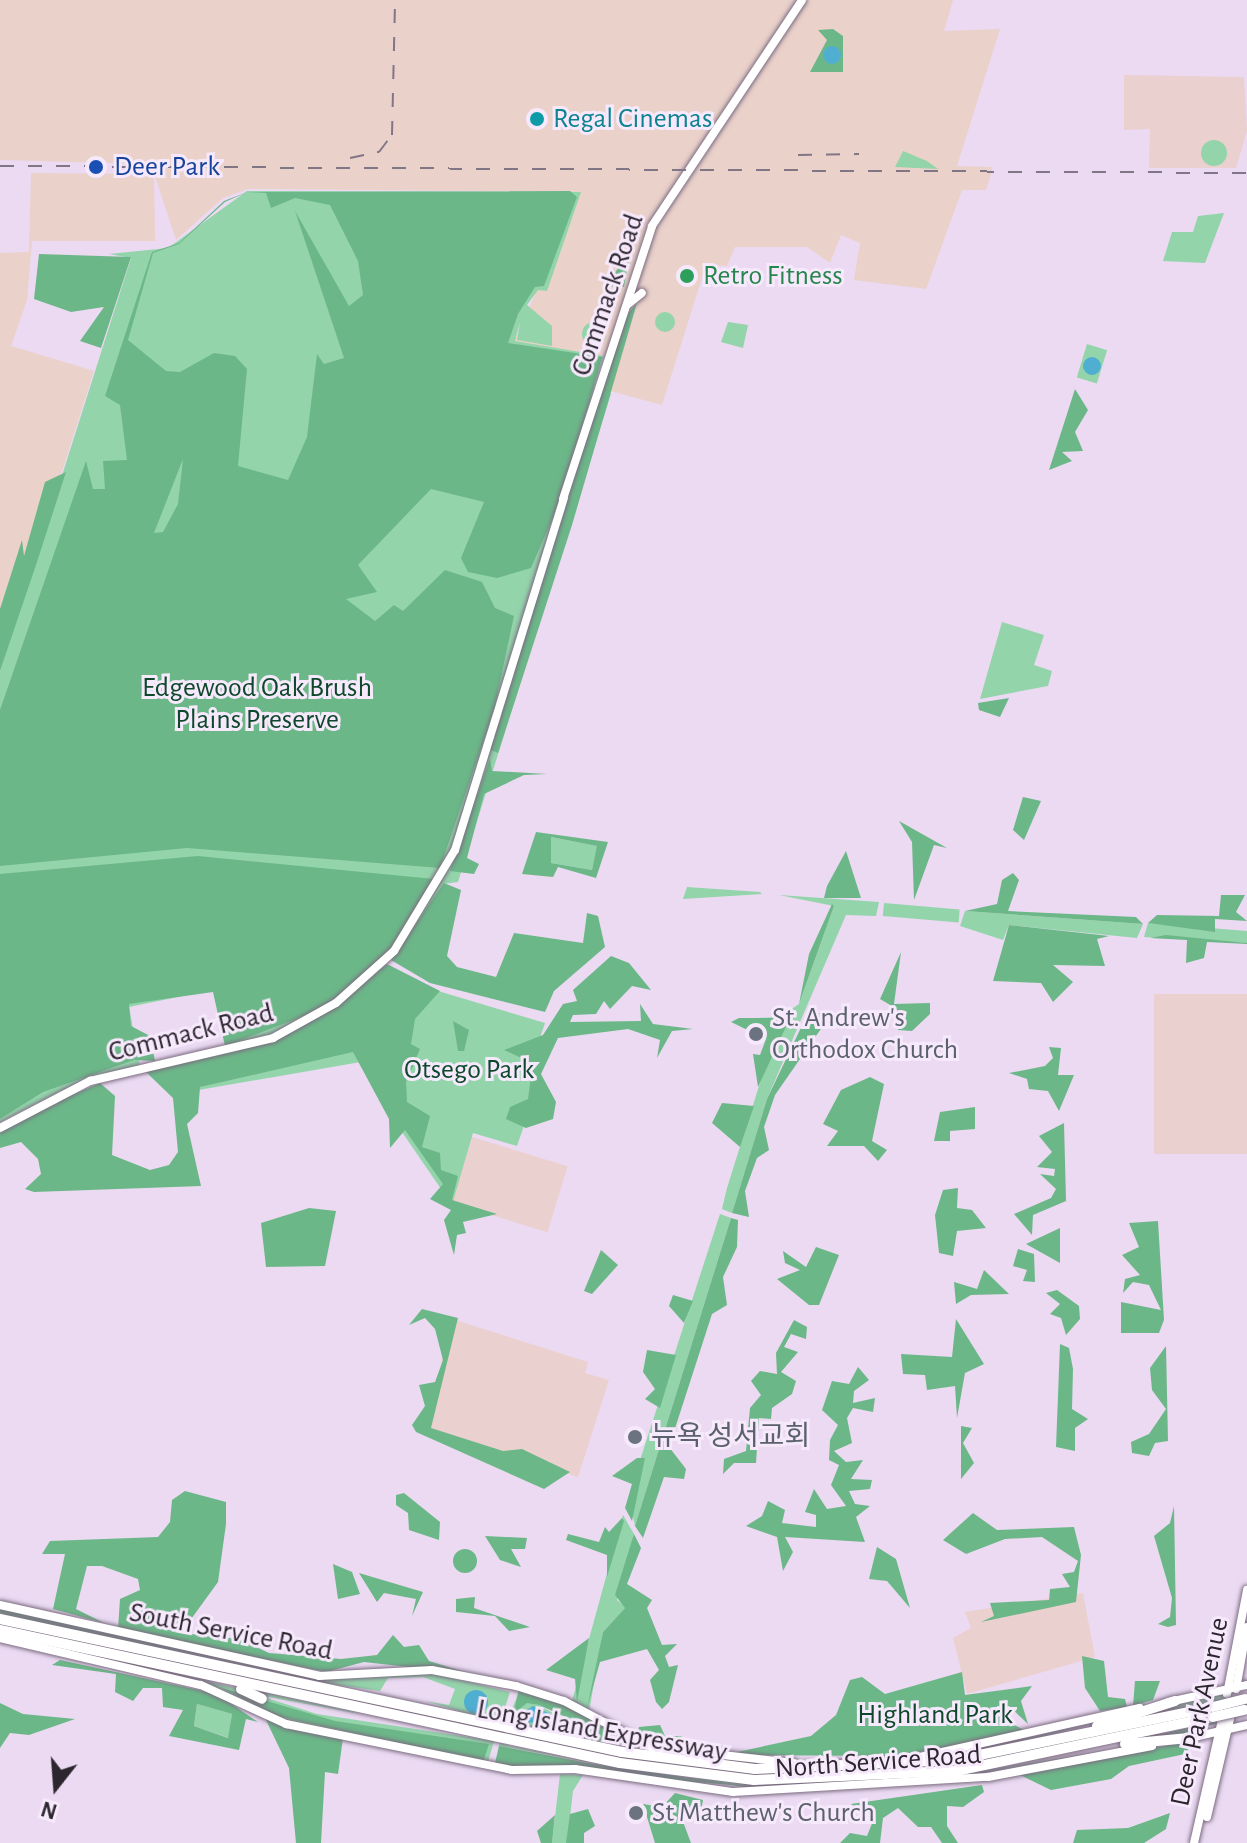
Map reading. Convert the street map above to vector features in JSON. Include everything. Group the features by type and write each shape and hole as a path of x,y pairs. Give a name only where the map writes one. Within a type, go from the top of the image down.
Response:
{"highway":[{"name":"Long Island Expressway","path":"0,1619 658,1759 755,1769 887,1767 1024,1748 1246,1705"},
{"name":"Long Island Expressway","path":"0,1630 391,1717 656,1770 754,1780 899,1777 1087,1747 1213,1712"},
{"path":"213,1678 262,1699"},
{"path":"290,1683 338,1686"},
{"path":"1024,1748 1175,1701"},
{"path":"432,1706 482,1724"},
{"path":"352,1717 391,1717"},
{"path":"1087,1747 1189,1738"}],"main road":[{"name":"Commack Road","path":"0,1128 90,1081 273,1038 357,988 409,934 442,880 652,226 802,0"},
{"path":"698,133 714,130"},
{"path":"622,312 642,293"},
{"name":"Deer Park Avenue","path":"1196,1843 1224,1731 1247,1590"},
{"name":"South Service Road","path":"0,1605 319,1676 432,1670 516,1686 564,1701 651,1747 717,1759 835,1763 961,1752 1247,1685"},
{"name":"Deer Park Avenue","path":"1232,1689 1247,1627"},
{"name":"North Service Road","path":"0,1638 201,1685 286,1724 439,1756 733,1792 988,1777 1247,1725"}],"shaded area":[{"path":"0,0 953,0 944,31 1000,29 957,166 993,167 986,190 962,190 926,289 854,280 860,243 841,235 830,263 807,247 735,247 727,266 706,265 662,405 596,387 606,356 514,342 580,192 248,189 223,198 176,240 151,164 0,160"},
{"path":"1124,75 1244,77 1247,131 1236,168 1149,168 1150,129 1124,130"},
{"path":"31,173 154,174 155,241 32,241 27,300 11,346 94,371 0,667 0,253 29,252"},
{"path":"1154,994 1247,994 1247,1154 1154,1154"},
{"path":"472,1137 568,1166 547,1232 452,1203"},
{"path":"449,1318 588,1362 585,1373 609,1380 578,1477 430,1430"},
{"path":"1083,1593 1095,1657 967,1694 953,1638 971,1628 965,1612"}],"green space":[{"path":"833,29 843,36 843,72 810,72 827,40 818,30"},
{"path":"1214,140 1223,144 1227,153 1223,162 1214,166 1205,162 1201,153 1205,144"},
{"path":"903,151 927,161 938,169 895,167"},
{"name":"Edgewood Oak Brush Plains Preserve","path":"247,191 581,192 547,291 538,290 527,305 552,326 552,346 517,340 520,322 515,341 604,356 594,388 611,394 458,882 443,884 456,889 376,974 418,1015 428,988 545,1023 530,1067 537,1088 517,1146 473,1133 452,1205 391,1116 413,1044 407,1054 193,1091 189,1063 230,1049 217,989 129,1007 140,1066 85,1079 0,1122 0,671 131,258 109,254 168,248"},
{"name":"Edgewood Oak Brush Plains Preserve","path":"570,191 577,197 544,286 535,287 518,314 508,343 602,357 563,494 531,568 497,578 468,572 461,558 484,502 431,489 358,565 377,592 346,599 375,621 394,605 403,611 445,570 482,582 495,608 514,616 494,710 440,868 187,848 0,866 0,710 86,461 93,489 105,489 103,461 127,460 120,405 105,396 152,252 179,243 224,201 247,192","holes":["247,192 266,193 271,208 295,198 330,205 358,261 363,295 349,306 295,211 344,358 324,364 317,354 307,437 288,480 238,466 247,369 235,356 214,353 180,372 166,371 128,340 153,253 179,244 225,202","183,459 178,504 163,532 154,533"]},
{"path":"1224,213 1205,263 1163,261 1172,232 1193,232 1198,216"},
{"path":"631,249 624,287 606,286"},
{"path":"39,254 131,257 101,348 80,341 104,307 71,312 34,299"},
{"path":"637,303 572,525 498,753 489,749 623,319"},
{"path":"665,312 672,315 675,322 672,329 665,332 658,329 655,322 658,315"},
{"path":"594,322 605,329 606,334 599,345 594,346 583,339 582,334 589,323"},
{"path":"728,322 748,325 743,348 721,342"},
{"path":"1087,344 1107,350 1097,384 1077,377"},
{"path":"1075,389 1088,410 1075,432 1083,451 1062,452 1072,461 1049,470"},
{"path":"66,472 0,671 0,609 22,540 24,556 45,482"},
{"path":"1002,622 1044,635 1034,665 1052,671 1048,686 980,699"},
{"path":"1009,698 1000,717 979,710 978,703"},
{"path":"490,759 492,771 547,774 524,775 484,794 467,858 479,864 474,874 450,871"},
{"path":"1023,797 1041,801 1024,840 1013,830"},
{"path":"899,821 947,848 934,845 914,900 912,842"},
{"path":"536,832 608,842 596,878 558,867 553,877 522,874","holes":["551,837 597,846 592,870 551,863"]},
{"path":"551,837 598,846 592,870 551,863"},
{"path":"846,851 861,898 824,898 827,886"},
{"path":"198,856 434,879 399,940 354,985 314,1012 225,1046 213,992 129,1004 131,1026 150,1036 155,1061 134,1060 43,1092 0,1119 0,874"},
{"path":"1013,873 1019,880 1008,911 1136,917 1143,924 965,911 997,904 1002,880"},
{"path":"444,883 461,890 447,956 457,967 496,977 514,933 583,943 587,913 598,916 605,947 554,991 545,1012 430,983 391,960"},
{"path":"687,887 760,892 762,894 683,899"},
{"path":"779,895 879,902 876,916 846,915 767,1099 732,1213 722,1209 727,1188 764,1070 789,1018 755,1018 780,1017 799,1004 834,906"},
{"path":"1221,895 1245,895 1236,912 1247,921 1215,919 1215,932 1148,923 1157,915 1219,916"},
{"path":"884,903 960,910 959,923 883,916"},
{"path":"832,904 834,906 799,1004 809,954"},
{"path":"965,911 1143,924 1137,938 1009,925 1003,940 960,926"},
{"path":"1148,923 1247,931 1247,943 1144,937"},
{"path":"1009,925 1109,936 1097,939 1105,966 1053,965 1073,982 1053,1002 1041,983 993,981"},
{"path":"1166,935 1247,944 1207,942 1204,958 1186,963 1187,940 1150,938"},
{"path":"901,952 894,1004 930,1003 930,1014 912,1031 898,1030 897,1009 880,999"},
{"path":"611,956 629,963 651,990 632,986 610,1009 604,1001 596,1014 573,1015 570,1022 641,1021 640,1004 653,1024 693,1029 672,1031 657,1058 660,1040 628,1029 558,1038 541,1074 556,1102 553,1119 526,1128 506,1119 510,1107 528,1099 531,1077 526,1060 504,1050 543,1035 563,1004 577,1001 573,990"},
{"path":"387,964 440,991 415,1019 411,1044 420,1049 406,1082 407,1102 430,1116 422,1147 440,1153 441,1170 458,1176 452,1200 497,1214 463,1222 466,1233 457,1235 454,1255 444,1220 451,1210 430,1199 443,1184 405,1130 390,1148 389,1119 353,1052 200,1087 198,1113 187,1124 201,1186 34,1192 25,1189 41,1174 38,1159 21,1142 0,1148 0,1132 19,1118 100,1083 115,1096 112,1155 150,1170 169,1165 178,1152 173,1098 146,1072 282,1037 329,1011"},
{"path":"808,1013 826,1013 825,1023 775,1095 764,1127 769,1150 757,1158 745,1191 749,1217 732,1213 767,1099"},
{"path":"739,1018 790,1018 758,1087 753,1054 760,1055 766,1039 731,1022"},
{"path":"453,1021 469,1030 464,1051 458,1051"},
{"path":"1049,1047 1061,1048 1058,1075 1074,1075 1059,1111 1048,1091 1029,1089 1027,1079 1009,1073 1045,1066 1053,1058"},
{"path":"870,1077 884,1084 872,1141 887,1150 878,1161 864,1146 827,1146 838,1131 823,1124 841,1090"},
{"path":"722,1103 754,1106 740,1147 712,1123"},
{"path":"975,1107 975,1129 950,1131 950,1141 934,1141 940,1112"},
{"path":"1064,1123 1066,1201 1033,1215 1032,1235 1014,1214 1051,1198 1056,1189 1040,1174 1054,1176 1055,1169 1037,1167 1052,1152 1039,1136"},
{"path":"958,1188 957,1208 972,1210 986,1228 957,1231 953,1256 939,1253 935,1215 943,1190"},
{"path":"309,1208 336,1211 325,1266 266,1267 261,1223"},
{"path":"720,1214 731,1218 635,1526 630,1504 641,1457"},
{"path":"731,1218 738,1220 737,1247 723,1277 727,1305 712,1314 669,1447 686,1469 684,1479 664,1477 643,1538 635,1526"},
{"path":"1158,1221 1164,1320 1159,1333 1121,1333 1121,1302 1161,1310 1149,1285 1133,1282 1123,1293 1125,1279 1140,1275 1122,1255 1139,1247 1129,1223"},
{"path":"1060,1228 1060,1263 1026,1244"},
{"path":"816,1247 839,1255 819,1305 809,1305 777,1279 800,1270 785,1263 783,1251 806,1267"},
{"path":"1018,1249 1034,1254 1035,1282 1023,1281 1027,1270 1013,1266"},
{"path":"601,1250 618,1265 592,1294 584,1291"},
{"path":"984,1270 1009,1294 971,1295 956,1304 954,1282 977,1289"},
{"path":"1057,1290 1079,1306 1080,1319 1066,1335 1061,1318 1050,1314 1060,1304 1046,1293"},
{"path":"673,1295 693,1301 684,1323 669,1306"},
{"path":"422,1309 458,1318 431,1428 503,1451 522,1449 570,1472 544,1489 416,1432 412,1425 425,1406 419,1385 435,1382 443,1360 435,1329 425,1318 409,1325"},
{"path":"956,1319 984,1364 965,1373 957,1418 955,1386 927,1390 925,1375 903,1374 901,1354 952,1357"},
{"path":"794,1320 807,1327 806,1339 791,1334 784,1347 798,1352 781,1372 796,1381 792,1394 772,1408 771,1419 759,1418 756,1463 734,1463 723,1474 724,1459 746,1451 750,1408 761,1395 751,1381 760,1371 777,1374 776,1353"},
{"path":"1060,1344 1069,1348 1073,1369 1072,1409 1088,1419 1075,1428 1075,1451 1056,1447"},
{"path":"1166,1346 1168,1441 1155,1443 1149,1456 1132,1453 1131,1442 1149,1434 1166,1409 1152,1390 1150,1368"},
{"path":"647,1350 676,1355 660,1408 645,1399 655,1389 643,1372"},
{"path":"858,1367 869,1380 854,1391 853,1403 875,1398 873,1412 853,1408 847,1418 852,1443 834,1451 846,1462 863,1460 851,1479 872,1480 870,1489 849,1491 855,1504 870,1506 856,1517 865,1542 785,1537 793,1552 783,1571 777,1537 746,1526 762,1516 768,1501 785,1510 782,1523 816,1527 816,1515 805,1512 814,1489 827,1509 846,1506 831,1485 839,1465 829,1460 830,1440 838,1425 822,1410 832,1381 849,1384"},
{"path":"961,1426 972,1428 963,1443 974,1463 961,1479"},
{"path":"637,1458 645,1458 632,1521 625,1508 632,1484 612,1476"},
{"path":"185,1491 226,1502 226,1524 218,1582 181,1633 239,1639 269,1653 341,1659 377,1655 393,1635 404,1647 419,1645 429,1661 471,1674 364,1662 326,1672 118,1629 120,1599 140,1590 138,1579 102,1566 87,1566 76,1609 104,1623 53,1609 65,1554 42,1554 50,1541 158,1537 170,1522 172,1500"},
{"path":"404,1493 440,1522 439,1540 409,1530 408,1513 396,1505 396,1495"},
{"path":"1174,1506 1176,1625 1168,1627 1158,1624 1170,1617 1172,1598 1154,1536 1170,1523"},
{"path":"973,1513 997,1530 1074,1527 1081,1555 1076,1602 981,1622 994,1616 990,1603 1049,1600 1050,1589 1070,1587 1062,1574 1074,1572 1078,1561 1042,1537 1005,1539 966,1554 943,1540"},
{"path":"623,1515 634,1534 617,1600 626,1607 603,1632 589,1712 572,1701"},
{"path":"622,1518 624,1521 607,1577 607,1555 566,1540 568,1534 599,1542 605,1527 609,1532"},
{"path":"634,1534 641,1548 627,1584 652,1600 647,1608 662,1645 677,1644 665,1656 669,1667 678,1665 669,1702 662,1709 656,1702 650,1680 659,1670 647,1649 600,1662 587,1708 603,1632 625,1608 615,1595"},
{"path":"485,1536 527,1538 525,1549 511,1549 521,1567 500,1560"},
{"path":"877,1547 896,1559 910,1608 887,1581 869,1579"},
{"path":"465,1549 473,1553 477,1561 473,1569 465,1573 457,1569 453,1561 457,1553"},
{"path":"333,1564 352,1572 360,1594 338,1599"},
{"path":"359,1573 423,1592 412,1616 416,1599 384,1593 377,1602"},
{"path":"475,1597 474,1608 530,1627 509,1631 495,1616 456,1612 456,1599"},
{"path":"0,1607 324,1678 423,1671 510,1692 500,1723 425,1701 449,1705 455,1689 423,1677 388,1678 380,1691 323,1683 0,1615"},
{"path":"0,1607 225,1659 80,1633 0,1613"},
{"path":"0,1634 232,1687 317,1714 494,1741 488,1762 284,1720 215,1688"},
{"path":"589,1638 577,1702 575,1679 546,1670"},
{"path":"1082,1656 1104,1661 1108,1697 1125,1699 1127,1707 1100,1711 1085,1688"},
{"path":"60,1660 217,1694 258,1722 246,1719 239,1750 169,1736 183,1710 163,1707 162,1688 143,1688 133,1701 115,1692 116,1674 52,1665","holes":["197,1704 232,1714 228,1738 194,1726"]},
{"name":"Highland Park","path":"962,1672 965,1695 1032,1686 1021,1701 1028,1724 1009,1706 997,1706 998,1716 1026,1731 900,1756 723,1755 811,1736 836,1715 850,1680 862,1677 885,1694"},
{"path":"1135,1681 1160,1681 1153,1700 1133,1706"},
{"path":"222,1688 335,1721 489,1744 483,1762 277,1716"},
{"path":"519,1689 561,1703 654,1750 589,1738 579,1723 539,1705 527,1703 513,1714"},
{"path":"257,1691 349,1711 360,1714 263,1696"},
{"path":"518,1694 513,1713 527,1702 539,1705 608,1745 757,1763 943,1757 1119,1717 959,1757 775,1767 693,1761 612,1748 506,1724"},
{"path":"1224,1694 1222,1702 1107,1727 1174,1703"},
{"path":"0,1703 23,1714 75,1719 29,1735 10,1733 0,1748"},
{"path":"197,1704 232,1714 229,1738 194,1726"},
{"path":"265,1718 343,1738 338,1774 325,1772 321,1843 296,1843 289,1768"},
{"path":"1215,1721 1217,1723 1173,1738 1152,1737"},
{"path":"660,1725 665,1736 681,1736 695,1753 636,1738 639,1727"},
{"path":"1194,1740 1185,1754 1129,1766 1111,1779 1051,1790 1020,1775"},
{"path":"500,1742 509,1746 627,1769 499,1746"},
{"path":"1141,1745 940,1780 820,1786 940,1778"},
{"path":"499,1746 593,1764 746,1786 514,1768 495,1763"},
{"path":"560,1774 583,1775 573,1791 567,1843 552,1843"},
{"path":"685,1778 819,1786 758,1789"},
{"path":"982,1785 984,1792 963,1807 947,1806 947,1826 958,1843 942,1843 931,1827 918,1827 898,1808 883,1818 880,1843 840,1843 850,1833 867,1836 873,1821 851,1804"},
{"path":"675,1793 703,1800 700,1816 682,1819 691,1843 655,1843 643,1804 662,1807"},
{"path":"588,1809 595,1826 584,1833 584,1843 566,1843 570,1814"},
{"path":"1170,1813 1166,1829 1144,1843 1073,1843 1077,1830 1128,1828"},
{"path":"555,1815 552,1843 541,1843 537,1831"}],"water":[{"path":"832,46 841,55 832,64 823,55"},
{"path":"1092,357 1101,366 1092,375 1083,366"},
{"path":"476,1690 487,1697 488,1702 481,1713 476,1714 465,1707 464,1702 471,1691"},
{"path":"533,1706 557,1717 566,1725 525,1722 522,1713"}],"railway":[{"path":"350,158 379,152 392,135 395,7"},
{"path":"798,155 859,154"},
{"path":"0,166 1247,173"}],"place":[{"name":"Regal Cinemas","path":"537,119"},
{"name":"Deer Park","path":"96,167"},
{"name":"Retro Fitness","path":"687,276"},
{"name":"St. Andrew's Orthodox Church","path":"756,1034"},
{"name":"뉴욕 성서교회","path":"635,1437"},
{"name":"St Matthew's Church","path":"636,1813"}],"park label":[{"name":"Otsego Park","path":"469,1070"}]}
